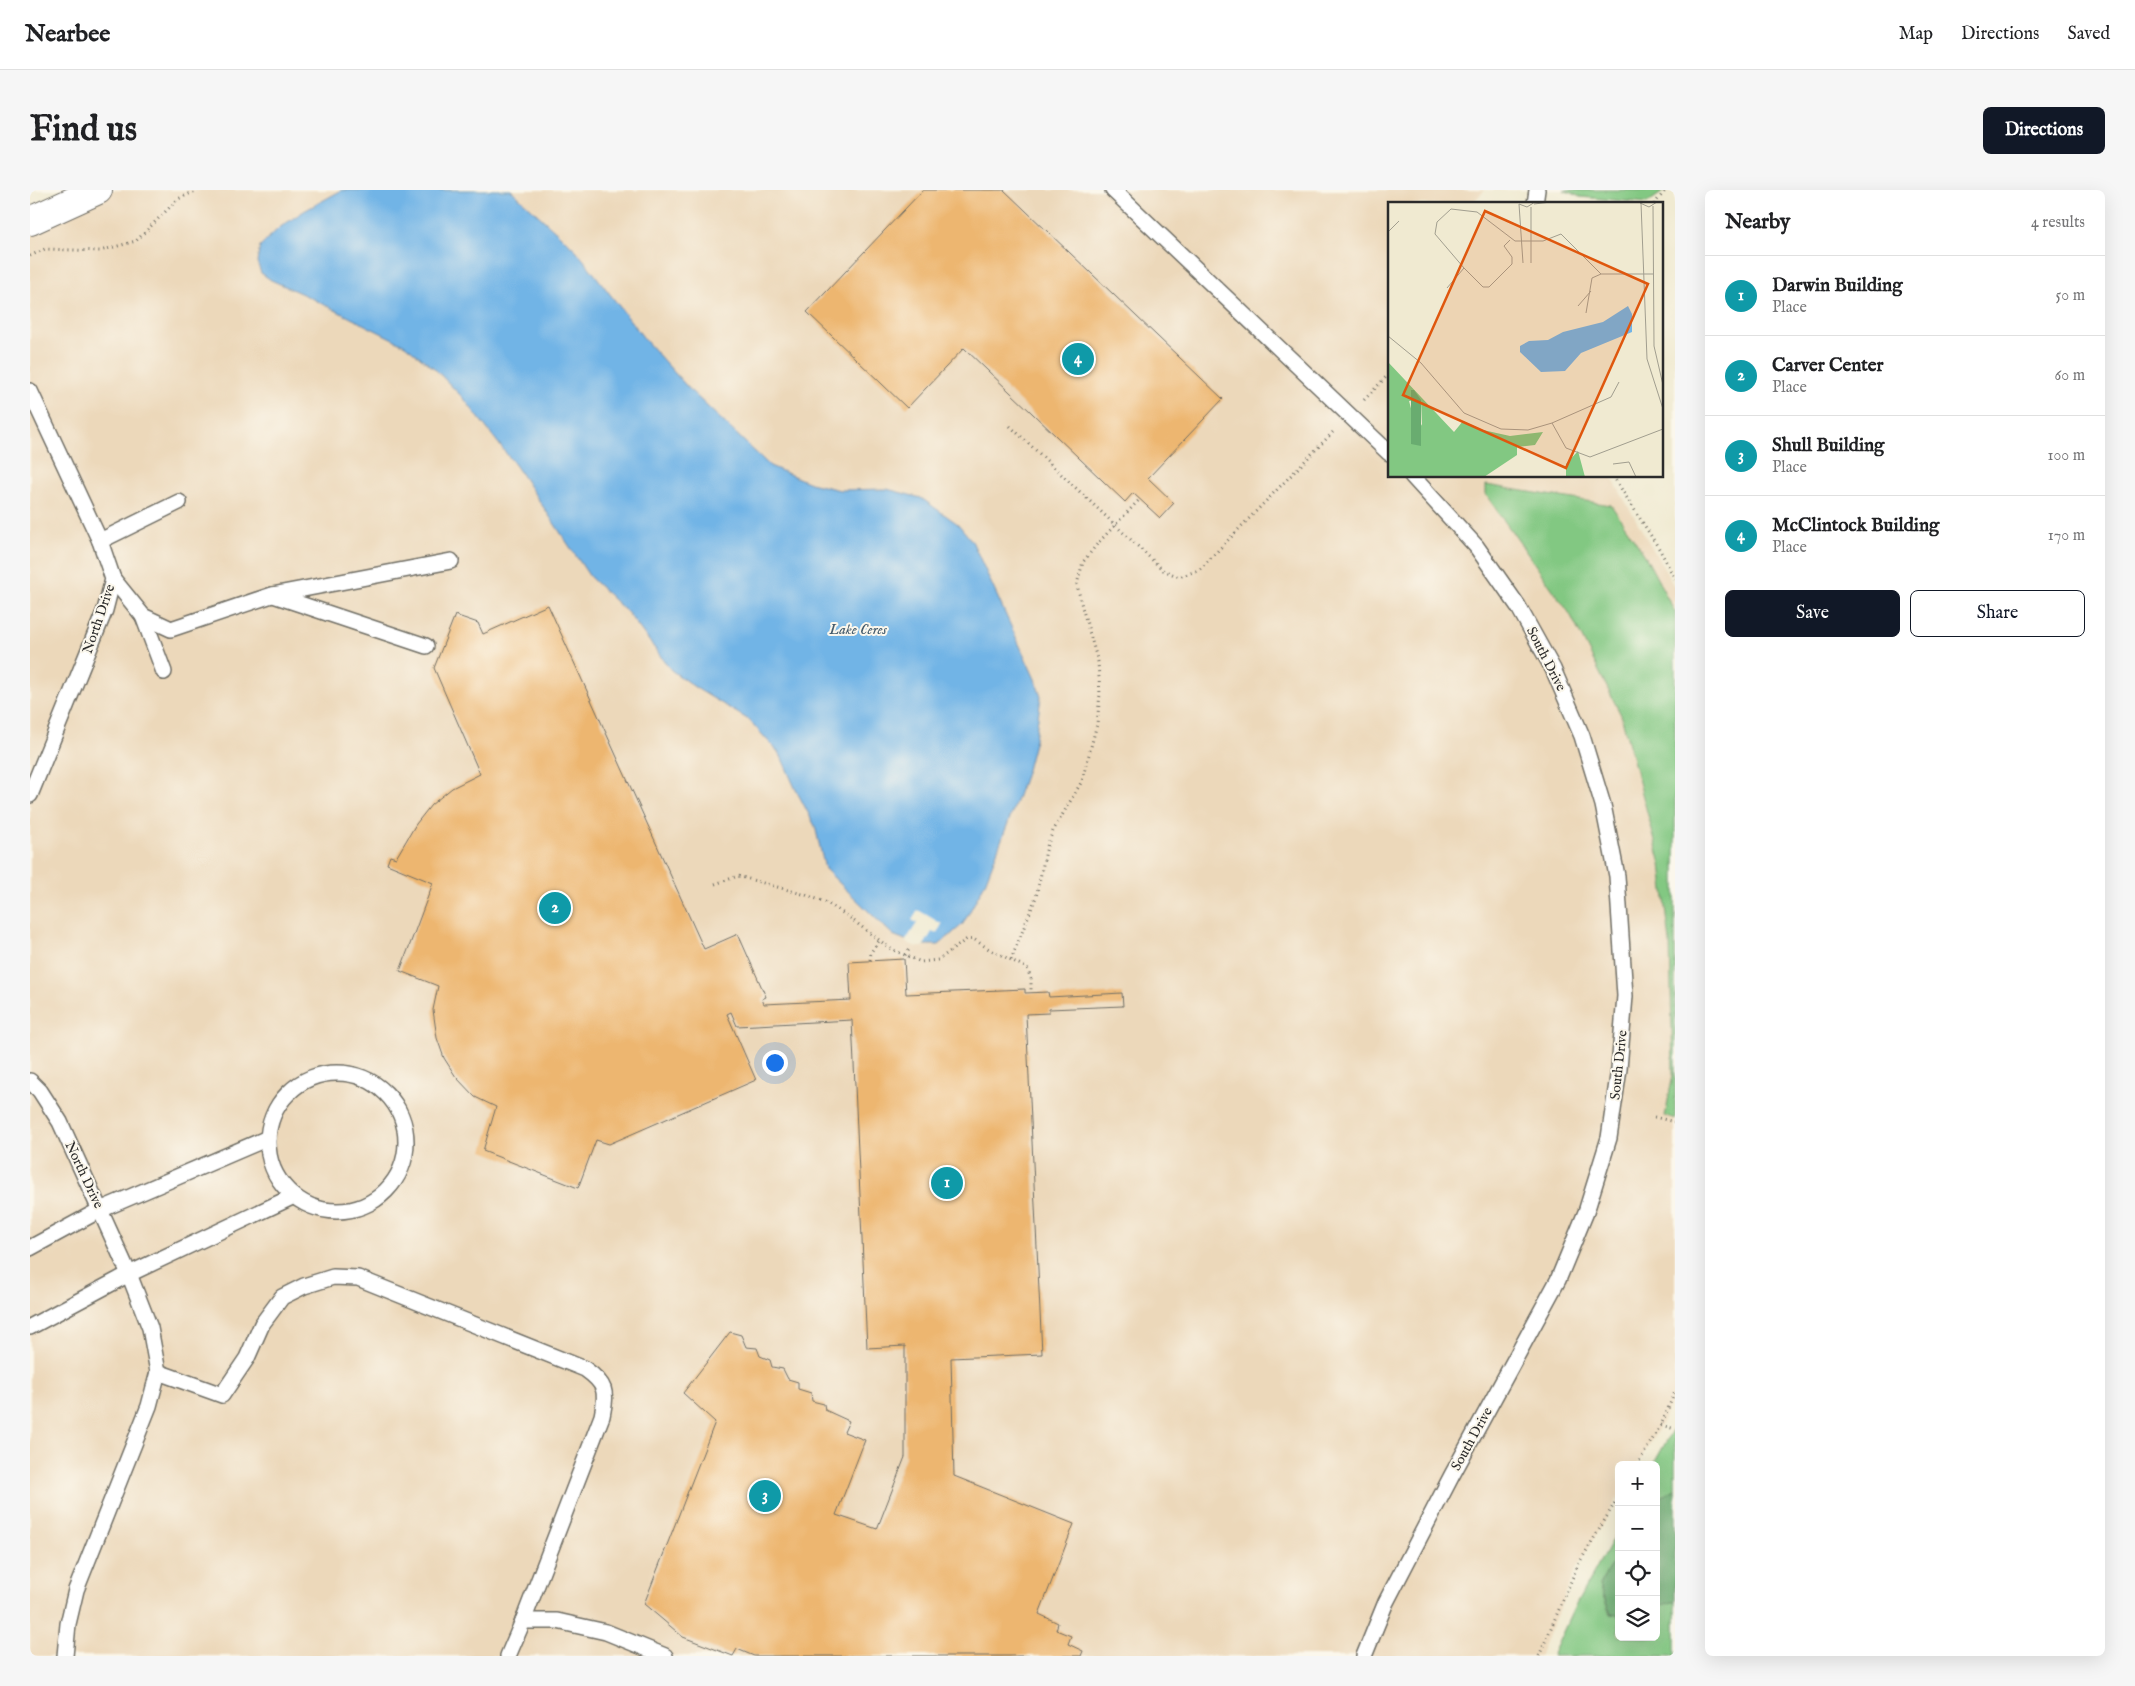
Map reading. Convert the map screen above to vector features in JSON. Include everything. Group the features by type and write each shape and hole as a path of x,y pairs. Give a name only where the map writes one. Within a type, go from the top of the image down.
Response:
{"street":[{"path":"30,221 98,190"}],"lane":[{"path":"1113,190 1388,450"},
{"name":"North Drive","path":"30,391 100,541 113,579 105,610 30,795"},
{"name":"South Drive","path":"1364,1656 1386,1602 1452,1475 1558,1280 1586,1212 1609,1138 1620,1070 1625,996 1617,876 1603,805 1582,736 1553,669 1518,606 1476,546 1414,478"},
{"path":"100,541 179,502"},
{"path":"143,616 171,629 272,595 451,561"},
{"path":"113,579 143,616 164,672"},
{"path":"272,595 426,646"},
{"path":"344,1073 358,1076 381,1088 398,1108 405,1133 406,1147 399,1172 384,1193 361,1207 336,1211 310,1206 294,1196 280,1181 273,1169 269,1156 268,1138 273,1113 281,1101 296,1086 315,1076 344,1073"},
{"name":"North Drive","path":"30,1081 40,1091 60,1122 129,1274 150,1328 158,1372"},
{"path":"30,1248 100,1210 268,1138"},
{"path":"30,1327 129,1274 294,1196"},
{"path":"65,1656 68,1624 76,1590 149,1406 158,1372 222,1394 247,1358 262,1324 282,1297 304,1286 333,1277 358,1278 586,1369 601,1381 606,1397 602,1416 508,1656"},
{"path":"523,1620 557,1621 606,1632 665,1656"}],"path":[{"path":"30,256 45,249 100,251 136,241 178,200 198,190"},
{"path":"1656,202 1666,190"},
{"path":"1010,426 1116,524 1162,570 1179,577 1199,570 1388,377"},
{"path":"1614,478 1660,550 1675,578"},
{"path":"1011,960 1036,897 1047,846 1053,831 1082,782 1097,724 1100,694 1098,662 1077,584 1083,562 1140,499"},
{"path":"715,884 738,876 806,894 825,902 846,915 878,942 921,962 938,960 967,940 975,940 988,949 1027,968 1031,979 1031,992"},
{"path":"870,960 871,952 878,942"},
{"path":"906,955 911,947"},
{"path":"1654,1117 1675,1122"},
{"path":"1640,1461 1661,1425 1675,1392"},
{"path":"1661,1425 1675,1429"},
{"path":"1539,1656 1578,1565 1615,1503"}],"shaded area":[{"path":"98,190 1485,190 1473,202 1388,202 1388,478 1612,478 1675,588 1675,1392 1661,1425 1639,1461 1615,1461 1615,1503 1578,1565 1539,1656 30,1656 30,221"}],"green space":[{"path":"1564,190 1666,190 1648,202 1580,197"},
{"path":"1486,485 1611,505 1644,554 1675,612 1675,1119 1665,1116 1673,1074 1670,943 1661,864 1621,715 1570,614 1486,495"},
{"path":"1675,1426 1675,1489 1660,1498 1660,1461 1655,1461"},
{"path":"1675,1489 1675,1601 1660,1606 1660,1506 1660,1498"},
{"path":"1615,1534 1615,1560 1599,1585 1610,1614 1615,1615 1615,1641 1660,1641 1660,1606 1675,1601 1675,1656 1552,1656 1573,1610"},
{"path":"1615,1560 1615,1614 1611,1614 1599,1585"}],"water":[{"name":"Lake Ceres","path":"342,190 511,190 576,250 646,341 691,391 770,466 810,483 840,490 887,489 921,498 958,524 972,541 1035,679 1041,697 1035,739 1027,770 985,883 963,924 939,945 918,945 893,935 825,869 815,826 780,754 749,720 696,688 671,670 628,613 590,577 516,466 465,400 434,368 405,345 271,280 261,273 257,262 260,246 279,228 304,211"}],"pier":[{"path":"918,910 942,924 937,934 932,932 923,947 917,947 905,942 917,923 912,920"}],"building":[{"path":"923,190 1004,190 1223,399 1148,478 1174,503 1160,518 1133,493 1125,502 964,348 907,408 807,312"},
{"path":"548,605 704,949 738,934 766,997 762,999 764,1004 851,1000 849,962 904,959 906,994 1025,989 1025,993 1048,992 1049,997 1122,993 1123,1006 1049,1009 1049,1013 1026,1014 1042,1354 951,1358 954,1476 1074,1524 1039,1614 1058,1623 1056,1630 1071,1636 1068,1644 1083,1651 1081,1656 754,1656 737,1649 733,1656 683,1637 644,1604 715,1422 683,1393 730,1332 741,1335 746,1347 757,1348 760,1356 770,1360 772,1367 783,1369 788,1379 798,1382 798,1389 811,1393 812,1401 824,1404 825,1410 849,1421 844,1432 865,1440 836,1515 877,1529 905,1457 905,1346 867,1348 852,1020 737,1026 731,1012 727,1014 756,1080 609,1144 596,1140 578,1188 483,1151 496,1107 475,1097 456,1077 444,1058 437,1038 433,1010 438,986 400,971 433,883 387,864 390,856 396,858 416,824 431,805 452,788 480,774 434,668 455,615 478,623 483,634"}],"place":[{"name":"McClintock Building","path":"1078,359"},
{"name":"Carver Center","path":"555,908"},
{"name":"Darwin Building","path":"947,1183"},
{"name":"Shull Building","path":"765,1496"}]}
